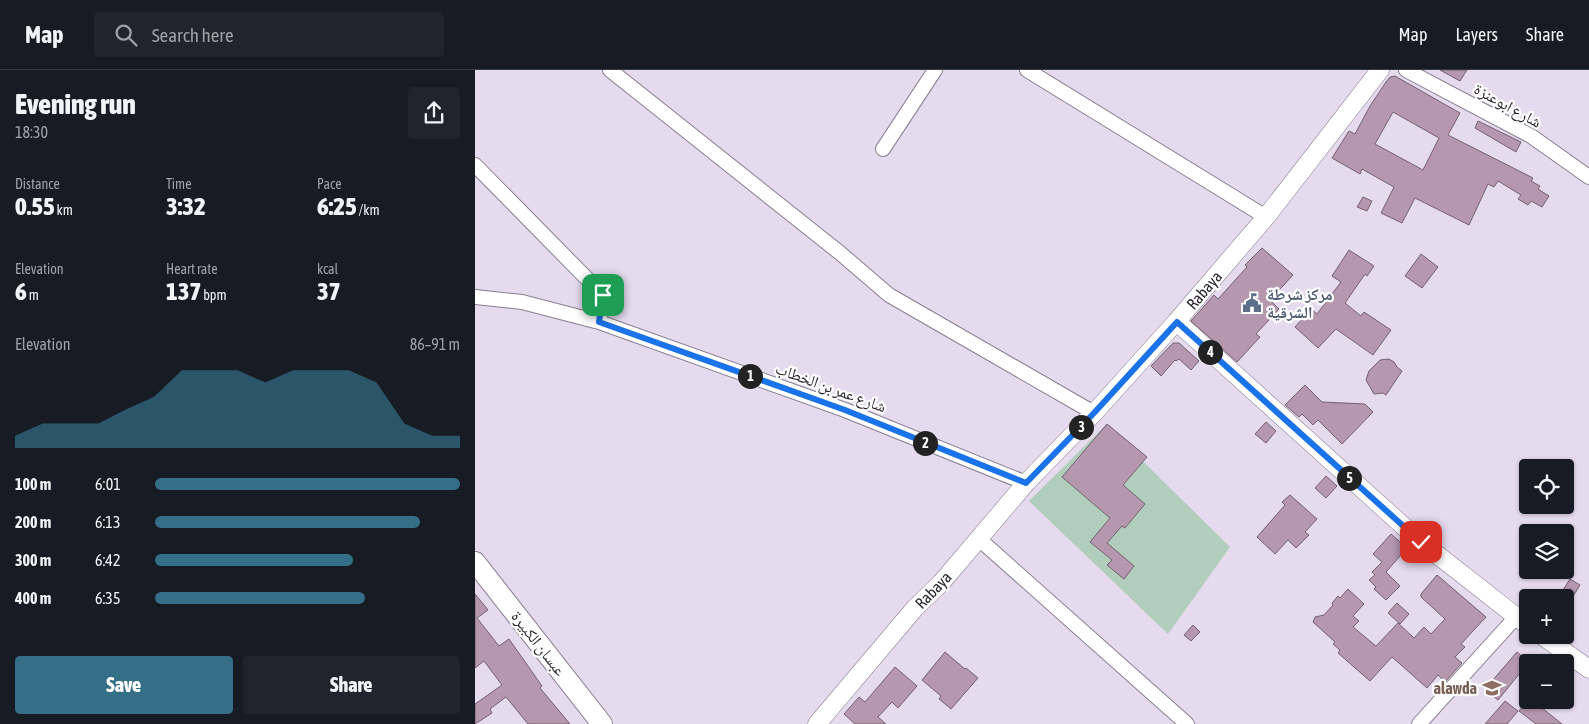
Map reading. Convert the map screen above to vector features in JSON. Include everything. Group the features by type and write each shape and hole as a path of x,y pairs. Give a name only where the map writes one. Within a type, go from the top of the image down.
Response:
{"main road":[{"name":"عبسان الكبيرة","path":"475,562 602,724"}],"street":[{"path":"610,70 833,246 889,295 1094,413"},
{"path":"883,149 935,70"},
{"path":"1027,70 1266,217"},
{"name":"Rabaya","path":"817,724 915,608 941,583 1026,483 1094,413 1177,322 1266,217 1380,70"},
{"name":"شارع ابوعنزة","path":"1406,70 1531,136 1589,177"},
{"path":"475,165 603,295 599,322"},
{"name":"شارع عمر بن الخطاب","path":"475,297 522,302 599,322 845,410 1026,483"},
{"path":"1177,322 1421,542 1519,619"},
{"path":"979,539 1187,724"},
{"path":"1419,724 1519,624"},
{"path":"1554,644 1589,669"}],"green space":[{"path":"1106,425 1230,547 1168,634 1029,501"}],"building":[{"path":"1440,70 1467,70 1460,81"},
{"path":"1395,76 1460,113 1448,135 1533,178 1531,181 1540,186 1538,189 1549,196 1542,207 1531,201 1528,205 1518,199 1521,195 1498,181 1494,187 1488,184 1469,225 1415,198 1402,223 1381,213 1394,187 1362,169 1360,174 1332,158 1349,131 1355,134 1370,106 1390,77","holes":["1393,112 1439,138 1423,170 1375,144"]},
{"path":"1478,121 1521,142 1516,152 1475,128"},
{"path":"1363,197 1372,201 1367,211 1357,207"},
{"path":"1262,248 1293,275 1270,300 1279,309 1256,334 1260,337 1237,362 1191,321 1214,295 1218,299 1247,267 1245,265"},
{"path":"1349,250 1374,266 1367,276 1365,274 1345,303 1361,316 1364,312 1391,330 1373,355 1336,329 1318,348 1295,327 1311,309 1317,314 1341,282 1332,276"},
{"path":"1421,254 1438,267 1422,288 1405,276"},
{"path":"1173,343 1179,343 1199,361 1191,370 1179,359 1175,360 1161,376 1151,366"},
{"path":"1389,359 1402,371 1386,395 1383,393 1374,394 1366,380 1369,371 1380,360"},
{"path":"1305,385 1322,402 1365,404 1373,412 1342,444 1318,420 1313,425 1302,414 1299,417 1285,405"},
{"path":"1266,422 1276,431 1266,443 1255,434"},
{"path":"1107,424 1147,457 1123,485 1145,504 1125,528 1122,526 1107,543 1134,566 1124,579 1107,565 1112,560 1090,542 1110,518 1062,477"},
{"path":"1326,476 1337,486 1326,498 1315,488"},
{"path":"1290,495 1317,519 1305,532 1309,535 1296,548 1288,540 1275,554 1257,537 1285,505 1282,502"},
{"path":"1391,534 1407,548 1386,572 1400,586 1386,600 1374,589 1376,587 1369,580 1375,575 1372,572 1382,562 1373,554"},
{"path":"1437,575 1486,617 1461,644 1465,647 1455,657 1462,663 1445,682 1438,675 1427,688 1392,657 1370,681 1338,653 1340,650 1333,644 1335,642 1313,622 1315,617 1324,615 1338,596 1340,598 1348,589 1364,604 1353,616 1359,621 1353,627 1376,646 1398,623 1414,638 1424,627 1431,634 1445,619 1421,597 1421,594"},
{"path":"1570,579 1580,585 1574,595 1574,589 1564,589"},
{"path":"475,594 488,610 477,618 499,646 509,639 542,686 540,688 570,724 528,724 506,697 490,709 492,713 475,724 475,704 502,685 484,661 475,668"},
{"path":"1397,603 1409,614 1400,624 1388,613"},
{"path":"1193,625 1200,632 1191,641 1184,635"},
{"path":"945,652 978,678 951,709 939,699 941,696 922,680"},
{"path":"1517,652 1519,654 1519,674 1498,700 1485,689"},
{"path":"895,667 917,686 898,708 892,702 878,717 886,724 855,724 844,714 859,697 865,702"},
{"path":"1505,701 1518,711 1507,724 1485,724"},
{"path":"1521,709 1543,709 1562,724 1536,724 1519,711"}],"place":[{"name":"مركز شرطة الشرقية","path":"1252,303"},
{"name":"alawda","path":"1492,688"}],"route":[{"path":"603,295 599,322 845,410 1026,483 1094,413 1177,322 1421,542"}]}
